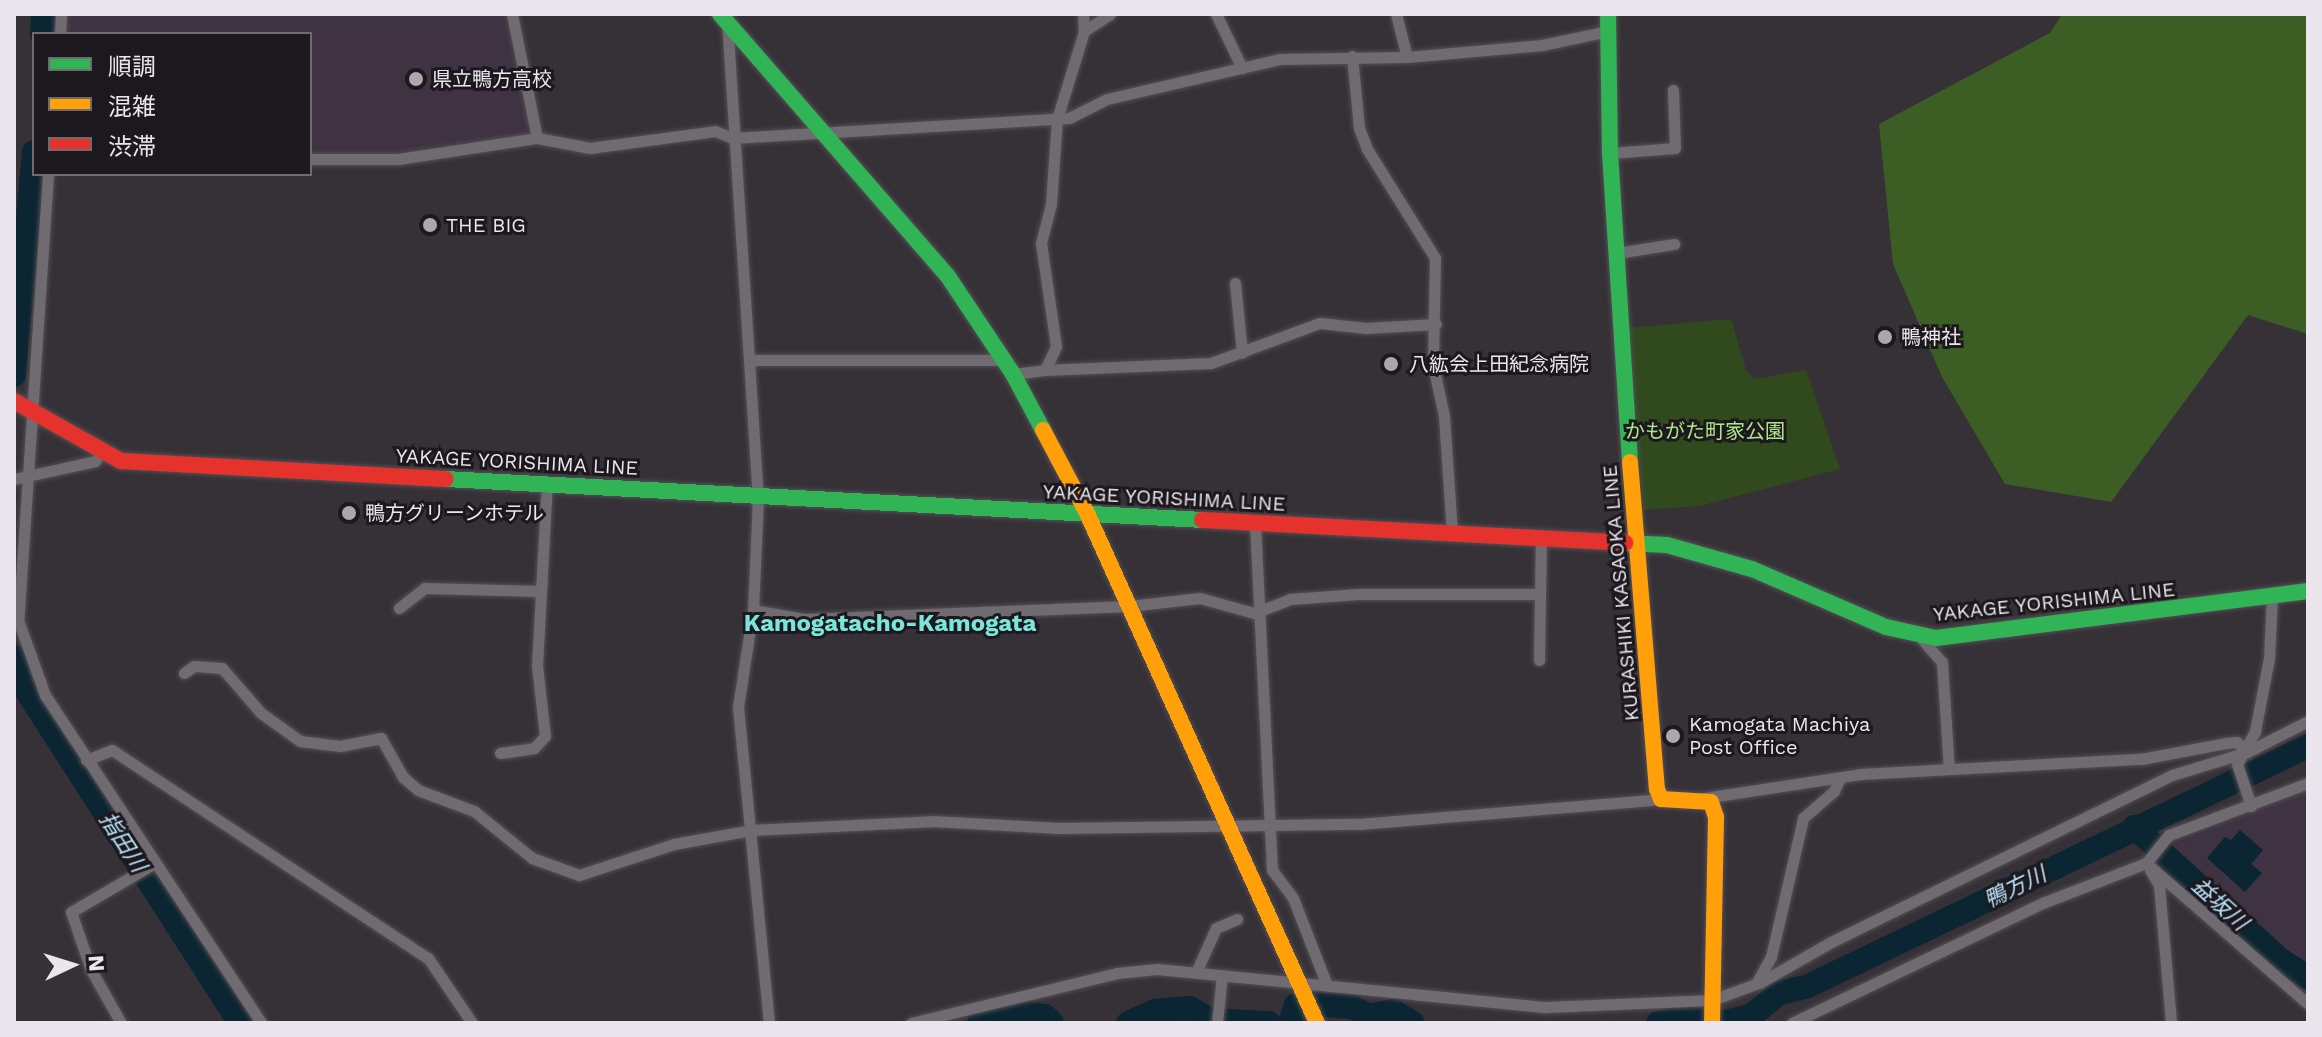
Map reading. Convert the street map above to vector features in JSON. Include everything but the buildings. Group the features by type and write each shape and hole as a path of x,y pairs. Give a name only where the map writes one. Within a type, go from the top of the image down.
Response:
{"main road":[{"path":"724,16 947,275 1009,367 1087,513 1317,1023"},
{"name":"KURASHIKI KASAOKA LINE","path":"1608,22 1610,153 1638,543 1661,799"},
{"name":"YAKAGE YORISHIMA LINE","path":"14,401 101,453 121,461 1638,543 1718,557 1886,627 1920,636 1966,636 2308,591"},
{"path":"1661,799 1701,798 1711,802 1716,817 1712,1023"}],"street":[{"path":"512,14 537,138"},
{"path":"1045,370 1056,346 1056,321 1041,243 1051,204 1057,119 1084,31 1083,14"},
{"path":"1084,31 1110,14"},
{"path":"1216,14 1242,68"},
{"path":"1396,14 1407,57"},
{"path":"724,16 751,360 758,497 753,610 738,707 769,1023"},
{"path":"312,159 398,159 537,138 590,148 715,131 732,138 821,130 929,130 1057,119 1107,99 1280,59 1407,57 1542,45 1608,22"},
{"path":"1352,56 1359,128 1367,149 1435,258 1433,365 1444,416 1452,532"},
{"path":"1610,153 1675,148 1673,90"},
{"path":"48,176 32,413 22,477 18,620 45,695 153,864 261,1023"},
{"path":"1617,253 1674,244"},
{"path":"1235,283 1242,353"},
{"path":"751,360 1045,370 1211,363 1320,323 1366,328 1436,324"},
{"path":"22,477 95,461 101,453"},
{"path":"500,753 534,748 545,736 537,666 547,483"},
{"path":"1255,523 1272,870 1293,898 1327,985"},
{"path":"1539,660 1541,537"},
{"path":"399,608 425,588 540,591"},
{"path":"753,610 804,619 1129,606 1200,598 1260,612 1290,599 1358,594 1540,594"},
{"path":"2250,801 2237,764 2247,752 2269,658 2272,596"},
{"path":"1920,636 1942,662 1949,769"},
{"path":"184,673 194,666 222,668 261,713 300,741 340,746 381,738 403,777 418,790 474,811 532,858 579,875 674,844 751,830 932,821 1059,828 1269,821 1430,821 1661,799"},
{"path":"911,1023 1117,973 1197,970 1546,1007 1712,1000 1756,984 1831,942 2172,775 2247,752 2308,721"},
{"path":"1701,798 1840,778 1949,769 2095,764 2237,742 2247,752"},
{"path":"86,760 112,750 428,958 472,1023"},
{"path":"1756,984 1771,957 1803,818 1834,791 1840,778"},
{"path":"1792,1023 2045,902 2146,862 2169,835 2250,801 2308,783"},
{"path":"2146,862 2308,1004"},
{"path":"2146,862 2159,885 2171,1023"},
{"path":"121,1023 91,970 71,912 153,864"},
{"path":"1197,970 1216,928 1237,919"},
{"path":"1217,1023 1222,975"}],"shaded area":[{"name":"県立鴨方高校","path":"66,14 508,14 531,124 525,134 373,156 312,154 312,32 64,32"},
{"path":"2308,790 2308,973 2271,947 2171,846"}],"green space":[{"path":"2062,14 2308,14 2308,334 2248,315 2111,502 2005,484 1942,377 1893,264 1879,124 2050,33"},
{"name":"かもがた町家公園","path":"1731,319 1746,370 1754,379 1806,370 1840,469 1699,506 1643,510 1627,328"}],"water":[{"path":"2240,830 2263,850 2251,864 2262,873 2245,892 2207,858 2225,837 2231,840"}],"waterway":[{"name":"指田川","path":"42,32 43,14"},
{"name":"指田川","path":"14,375 32,174"},
{"name":"指田川","path":"14,657 19,679 240,1023"},
{"name":"鴨方川","path":"1722,1023 1751,1016 1779,993 1806,987 2308,746"},
{"name":"益坂川","path":"2134,827 2282,961 2308,977"},
{"name":"鴨方川","path":"1290,1023 1296,1005 1311,1004 1352,1007 1369,1016 1393,1011 1413,1023"},
{"name":"鴨方川","path":"1128,1023 1155,1011 1190,1008 1210,1020 1269,1023"},
{"name":"鴨方川","path":"979,1023 1025,1013 1045,1016 1052,1023"},
{"name":"鴨方川","path":"1658,1023 1707,1013 1719,1023"}],"traffic: fast":[{"path":"720,14 947,275 1013,374 1043,430"},
{"path":"1608,14 1610,153 1630,462"},
{"path":"446,479 1202,520"},
{"path":"1625,543 1667,545 1752,569 1886,627 1936,638 2308,591"}],"traffic: slow":[{"path":"1043,430 1087,513 1317,1023"},
{"path":"1630,462 1657,789 1661,799 1711,802 1716,817 1712,1023"}],"traffic: jam":[{"path":"14,401 121,461 446,479"},
{"path":"1202,520 1625,543"}],"place":[{"name":"県立鴨方高校","path":"416,79"},
{"name":"THE BIG","path":"430,225"},
{"name":"鴨神社","path":"1885,337"},
{"name":"八紘会上田紀念病院","path":"1391,364"},
{"name":"鴨方グリーンホテル","path":"349,513"},
{"name":"Kamogata Machiya Post Office","path":"1673,736"}],"district":[{"name":"Kamogatacho-Kamogata","path":"890,624"}]}
